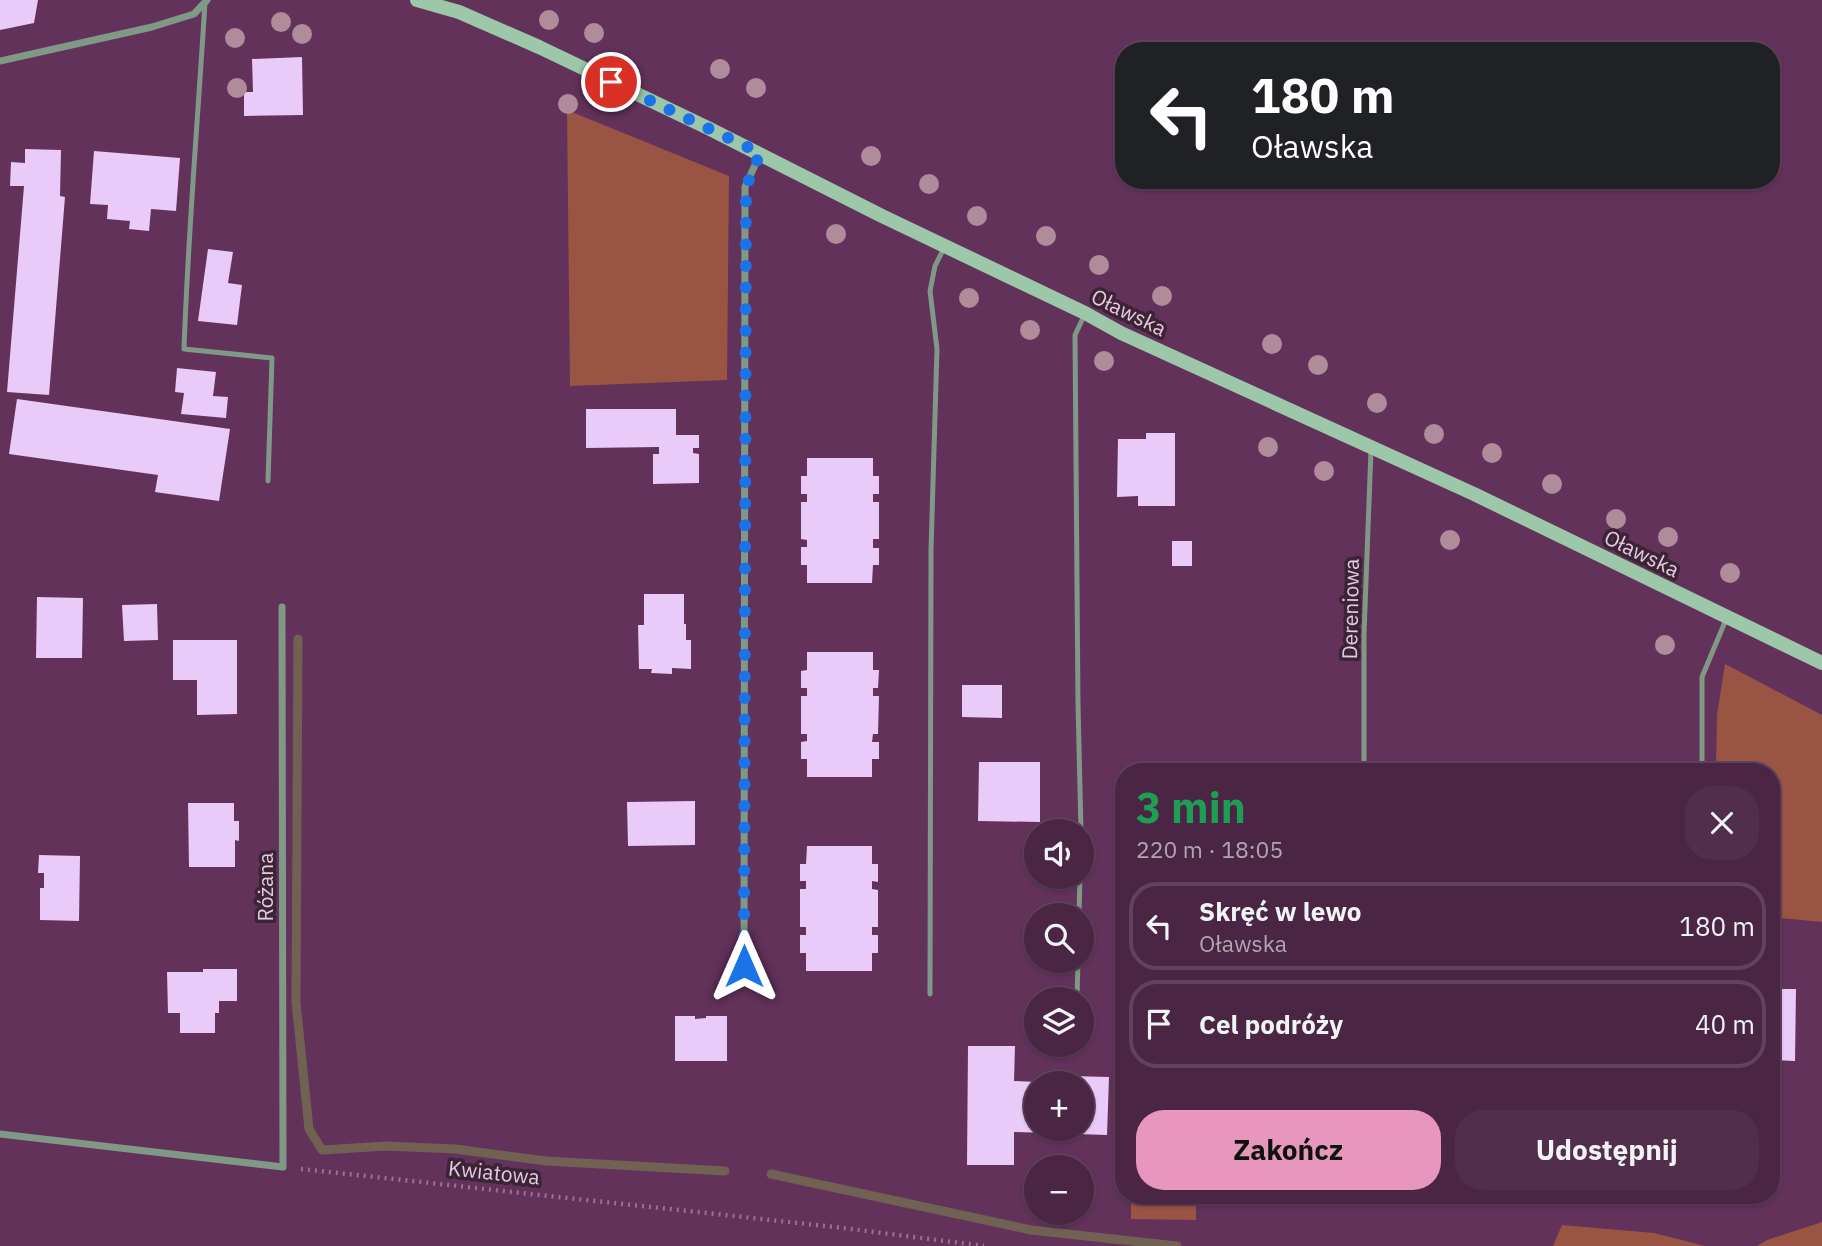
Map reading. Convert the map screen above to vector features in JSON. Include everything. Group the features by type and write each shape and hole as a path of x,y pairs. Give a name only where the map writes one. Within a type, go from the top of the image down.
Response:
{"street":[{"name":"Oławska","path":"417,0 459,12 539,47 760,153 1121,333 1474,494 1822,663"},
{"path":"0,61 152,27 194,14 206,1"},
{"path":"744,966 746,187 760,153"},
{"name":"Różana","path":"282,607 283,1167"},
{"path":"0,1134 283,1167"}],"lane":[{"path":"206,1 188,246 184,349 272,358 268,481"},
{"path":"930,994 931,550 937,349 930,290 935,266 945,246"},
{"path":"1081,819 1074,335 1085,313"},
{"name":"Dereniowa","path":"1364,763 1364,634 1371,447"},
{"path":"1702,763 1702,677 1727,617"}],"path":[{"name":"Kwiatowa","path":"283,1167 822,1225 984,1246"}],"shaded area":[{"path":"567,110 729,176 727,380 570,386"},
{"path":"1725,664 1822,715 1822,922 1780,918 1780,763 1716,763 1717,715"},
{"path":"1131,1204 1196,1204 1196,1220 1131,1219"},
{"path":"1822,1222 1822,1246 1757,1246 1767,1240"},
{"path":"1562,1225 1654,1233 1705,1246 1553,1246"}],"building":[{"path":"0,0 38,0 34,23 0,30"},
{"path":"302,57 303,115 244,116 244,92 253,92 252,59"},
{"path":"25,149 61,150 60,196 65,197 49,395 7,392 24,186 10,186 11,162 25,163"},
{"path":"94,151 180,158 176,211 151,209 149,231 129,229 130,221 107,219 108,205 90,204"},
{"path":"208,249 233,252 228,283 242,285 237,325 198,321"},
{"path":"177,368 216,372 213,396 228,397 226,418 181,414 184,393 175,392"},
{"path":"17,399 230,429 219,501 155,492 158,475 9,454"},
{"path":"586,409 676,409 676,435 699,435 699,448 693,448 693,453 699,454 699,483 653,484 653,454 659,454 659,447 586,448"},
{"path":"1146,433 1175,433 1175,506 1138,506 1138,496 1117,497 1118,439 1146,439"},
{"path":"807,458 873,458 873,476 879,476 879,494 873,494 873,502 879,502 879,539 873,539 873,548 879,548 879,565 873,565 872,583 807,583 807,565 801,565 801,547 807,547 807,540 801,539 801,502 807,502 807,494 801,494 801,476 807,476"},
{"path":"1172,541 1192,541 1192,566 1172,566"},
{"path":"644,594 684,594 684,624 686,640 691,640 691,669 672,668 672,674 651,673 652,669 639,669 638,625 644,625"},
{"path":"37,597 83,598 82,658 36,658"},
{"path":"157,604 158,640 124,641 122,605"},
{"path":"173,640 237,640 237,714 197,715 197,680 173,680"},
{"path":"807,652 873,652 873,670 879,670 878,688 873,688 873,696 879,696 878,734 873,734 872,742 879,742 879,759 872,759 872,777 807,777 807,759 801,759 801,742 807,741 807,734 801,734 801,696 807,696 807,688 801,688 801,671 807,670"},
{"path":"962,685 1002,685 1002,718 962,717"},
{"path":"979,762 1040,762 1040,819 1024,819 1024,822 978,821"},
{"path":"695,801 695,845 628,846 627,802"},
{"path":"188,803 234,803 234,821 239,821 239,841 235,840 235,867 189,867"},
{"path":"807,846 872,846 872,864 878,864 878,882 872,881 872,889 878,890 878,927 872,927 872,935 878,935 878,953 872,953 872,971 806,971 806,953 800,953 800,935 806,935 806,927 800,927 800,889 806,889 806,881 800,881 800,864 806,864"},
{"path":"39,855 80,856 79,921 40,920 40,888 44,888 44,873 38,873"},
{"path":"203,969 237,969 237,1001 219,1001 219,1013 215,1013 215,1033 180,1033 180,1013 168,1013 167,972 203,972"},
{"path":"1780,989 1796,989 1795,1061 1780,1060"},
{"path":"675,1016 695,1016 695,1019 727,1016 727,1061 675,1061"},
{"path":"968,1046 1015,1046 1014,1081 1024,1081 1024,1132 1014,1132 1014,1165 967,1165"},
{"path":"1094,1077 1109,1077 1107,1135 1094,1135"}],"waterway":[{"path":"298,639 296,1002 309,1129 322,1150 386,1146 455,1149 546,1161 725,1171"},
{"path":"771,1174 1031,1230 1177,1246"}],"route":[{"path":"611,82 760,153 746,187 744,966"}]}
